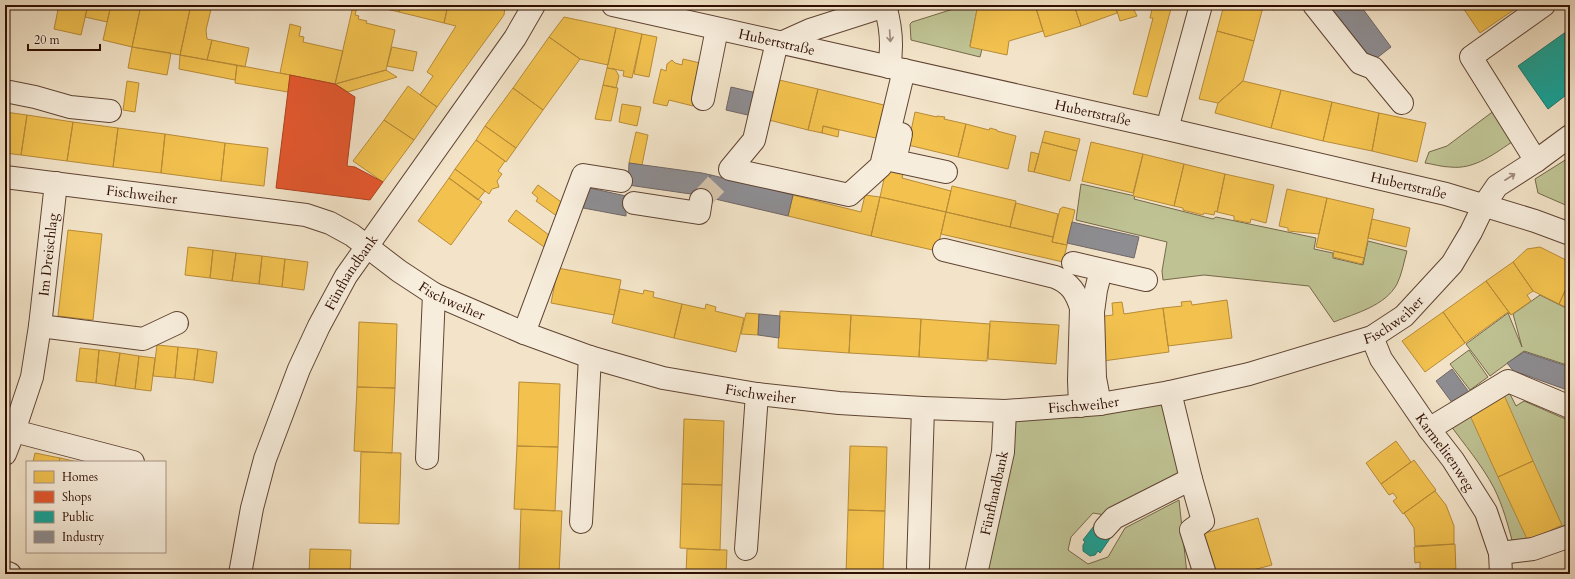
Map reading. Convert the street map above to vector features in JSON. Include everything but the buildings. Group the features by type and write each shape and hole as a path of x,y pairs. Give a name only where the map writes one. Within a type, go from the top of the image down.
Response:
{"street":[{"name":"Fünfhandbank","path":"240,574 252,508 265,459 298,369 319,326 346,276 515,38 534,5"},
{"name":"Hubertstraße","path":"613,5 1167,129 1446,194 1535,221 1570,234"},
{"path":"903,70 881,166 849,195 726,173 754,140 779,42 810,30 886,5 891,46 903,70 895,161 946,172"},
{"path":"1167,129 1201,5"},
{"path":"1314,5 1360,63 1373,68 1402,103"},
{"path":"1536,161 1471,57 1544,5"},
{"path":"703,99 717,29"},
{"path":"5,91 35,97 70,107 110,112"},
{"name":"Fischweiher","path":"5,177 306,215 330,222 352,235 399,271 434,294 524,333 590,357 663,378 757,394 839,403 1006,411 1090,405 1170,392 1249,374 1372,337 1404,316 1452,264 1471,232 1484,205 1497,186 1536,161 1570,136"},
{"path":"524,333 583,174 621,181"},
{"name":"Im Dreischlag","path":"5,454 32,377 40,326 56,183"},
{"path":"634,203 699,213 701,200"},
{"path":"944,250 1055,277 1064,280 1072,288 1078,298 1081,308 1079,380 1090,405"},
{"path":"1073,263 1146,280"},
{"path":"1090,405 1095,378 1093,312 1101,270"},
{"path":"427,458 434,294"},
{"path":"40,326 143,339 177,323"},
{"name":"Karmelitenweg","path":"1372,337 1381,359 1429,429 1453,460 1486,512 1500,563"},
{"path":"581,522 590,357"},
{"path":"1429,429 1508,381 1570,407"},
{"path":"1170,392 1191,479 1203,520 1192,530 1205,574"},
{"path":"746,549 757,394"},
{"path":"918,567 923,408"},
{"name":"Fünfhandbank","path":"976,574 1003,452 1006,411"},
{"path":"14,431 130,461"},
{"path":"1105,528 1114,518 1191,479"},
{"path":"1500,563 1570,536"},
{"path":"5,572 10,574"}],"green space":[{"path":"736,5 793,5 764,8"},
{"path":"966,5 992,5 977,10 970,46 982,49 980,57 911,40 910,24 912,22"},
{"path":"1495,110 1515,140 1484,160 1468,166 1447,167 1425,163 1429,152 1447,146"},
{"path":"1570,157 1570,207 1538,193 1535,179"},
{"path":"1081,184 1135,196 1134,199 1213,219 1216,217 1316,238 1314,249 1333,253 1333,258 1363,265 1368,241 1407,251 1402,272 1392,292 1385,298 1369,308 1334,322 1309,286 1204,275 1163,280 1162,271 1167,242 1076,220"},
{"path":"1540,295 1570,310 1570,366 1524,351 1490,376 1466,344 1508,313 1522,347 1513,314"},
{"path":"1469,350 1488,377 1470,390 1450,364"},
{"path":"1510,394 1516,406 1524,401 1570,421 1570,524 1528,543 1513,544 1503,509 1494,488 1448,422 1504,395"},
{"path":"1161,396 1183,480 1105,515 1093,513 1071,537 1068,550 1088,564 1108,557 1125,528 1179,500 1187,574 978,574 1007,412"}],"tunnel":[{"path":"701,200 723,177"}]}
